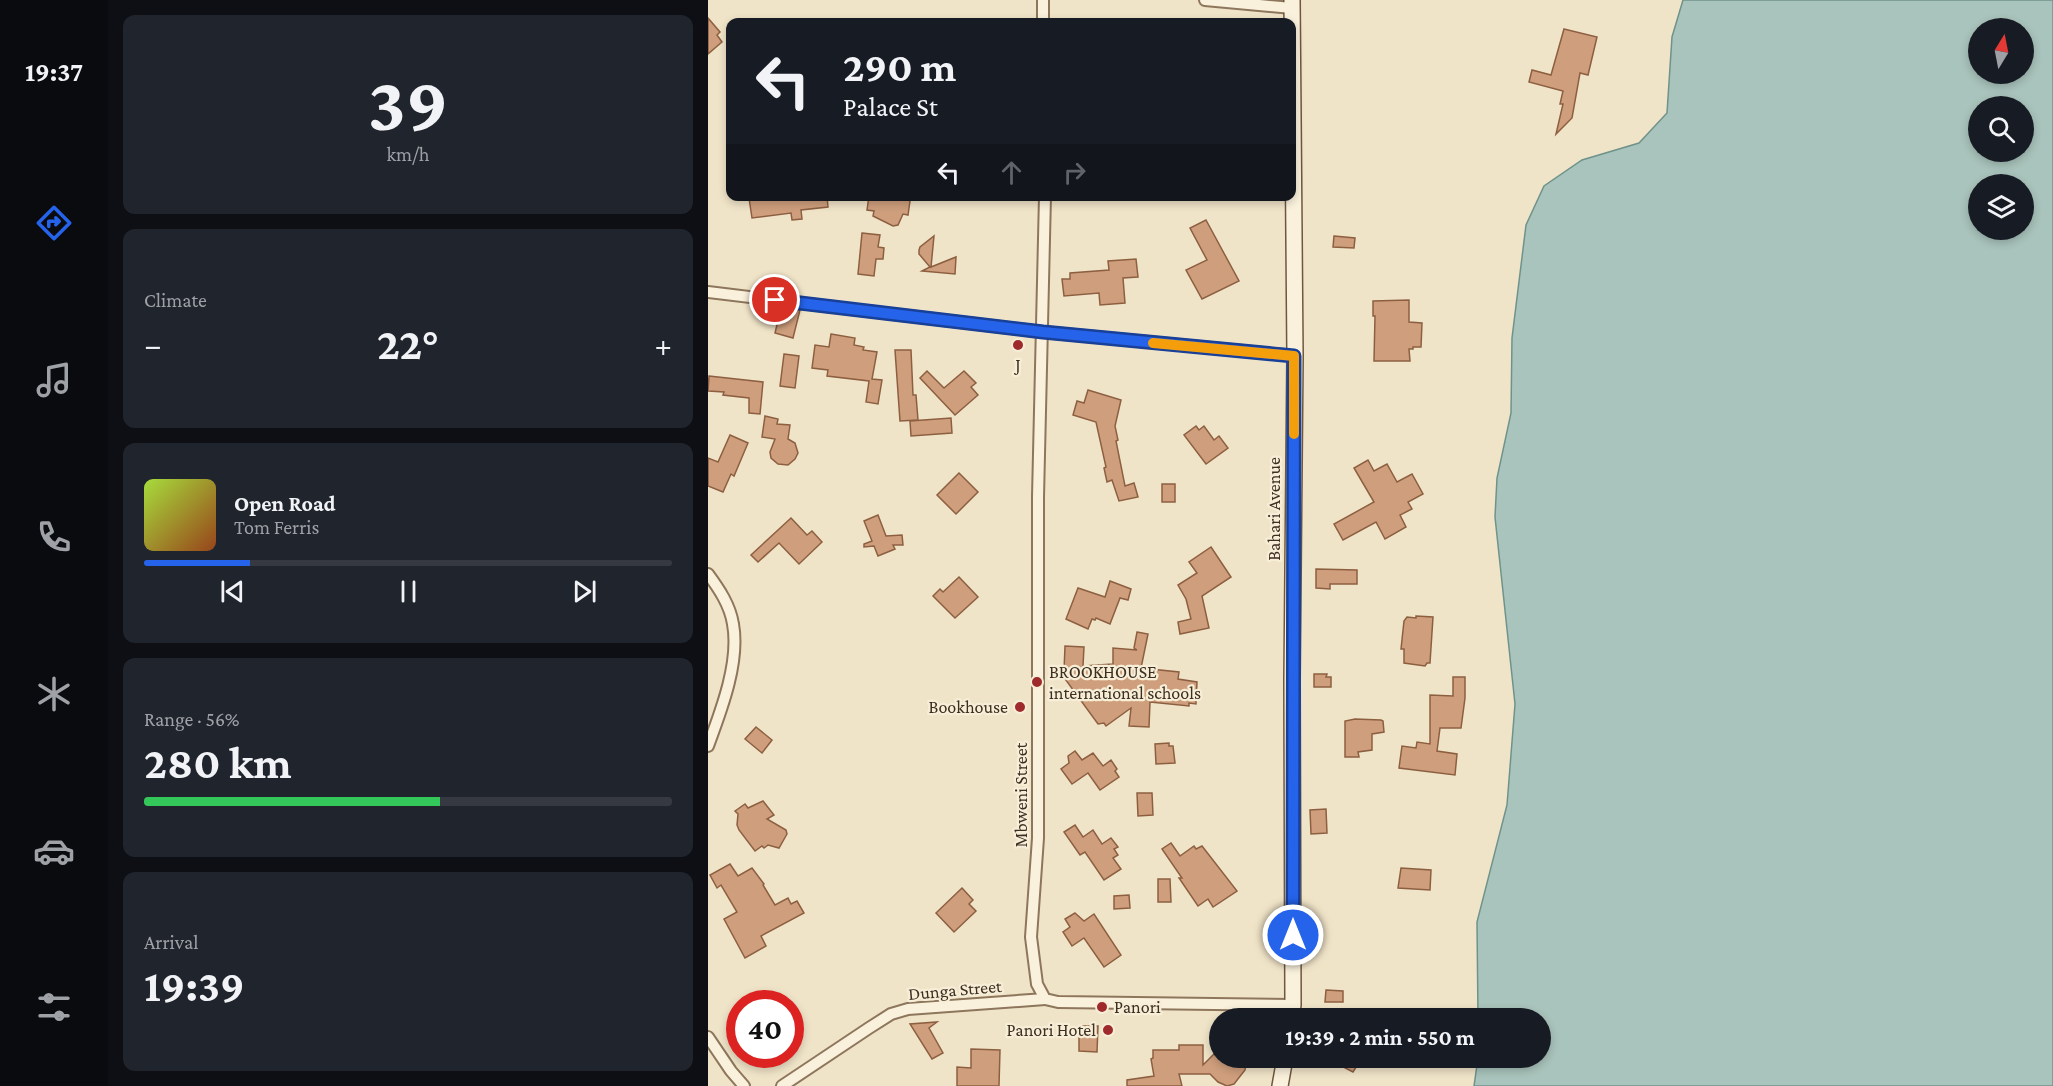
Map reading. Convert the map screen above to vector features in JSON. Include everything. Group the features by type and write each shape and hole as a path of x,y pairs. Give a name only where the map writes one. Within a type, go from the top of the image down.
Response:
{"street":[{"path":"1043,0 1043,18"},
{"path":"1205,0 1292,4"},
{"name":"Mbweni Street","path":"1045,201 1038,497 1038,838 1031,937 1037,984 1045,999"},
{"name":"Bahari Avenue","path":"1292,1008 1293,201"},
{"path":"708,292 1043,332 1294,356"},
{"path":"708,574 722,593 733,622 735,651 708,746"},
{"path":"1045,999 1058,1002 1209,1008"},
{"name":"Dunga Street","path":"782,1086 869,1028 900,1011 1045,999"},
{"path":"708,1037 744,1086"},
{"path":"1280,1086 1283,1068"}],"water":[{"path":"1683,0 2053,0 2053,1086 1474,1086 1477,1068 1551,1068 1551,1008 1478,1008 1477,922 1507,805 1515,704 1495,517 1497,478 1511,413 1512,338 1526,225 1544,186 1582,160 1639,143 1667,113 1672,37"}],"building":[{"path":"708,18 720,32 717,35 722,42 708,54"},
{"path":"1564,29 1597,37 1588,75 1580,73 1572,118 1556,134 1563,104 1560,104 1563,91 1529,82 1532,70 1551,75"},
{"path":"749,201 827,201 828,207 801,210 802,219 792,220 791,213 752,218"},
{"path":"868,201 910,201 908,215 903,214 898,225 893,226 873,216 874,211 867,210"},
{"path":"1206,220 1239,281 1202,299 1186,270 1207,260 1190,228"},
{"path":"862,233 880,235 878,247 884,248 883,259 876,259 874,276 858,274"},
{"path":"934,236 931,267 956,257 955,274 922,271 930,267 919,254 920,247"},
{"path":"1334,236 1355,238 1354,248 1333,247"},
{"path":"1136,259 1138,277 1123,278 1125,303 1100,305 1099,293 1064,296 1062,279 1070,279 1070,273 1109,270 1108,261"},
{"path":"1409,300 1409,322 1422,323 1421,347 1409,349 1410,361 1374,361 1373,301"},
{"path":"781,308 800,310 793,338 775,333"},
{"path":"831,334 855,338 854,345 864,347 863,350 877,352 872,379 882,380 878,404 866,402 869,381 827,376 828,370 812,368 815,345 829,347"},
{"path":"895,350 911,350 913,395 916,395 918,420 900,421"},
{"path":"784,354 799,356 795,388 780,386"},
{"path":"927,371 944,388 964,371 976,383 971,387 978,395 955,415 920,378"},
{"path":"709,376 763,382 760,414 749,413 749,398 708,391"},
{"path":"1088,390 1121,400 1115,426 1118,440 1116,441 1125,486 1134,483 1138,497 1119,501 1112,480 1107,482 1096,422 1073,415 1077,401 1084,403"},
{"path":"765,416 778,419 777,424 790,425 788,439 795,443 798,453 788,465 778,464 771,458 770,452 775,439 762,437"},
{"path":"951,418 952,433 911,436 910,421"},
{"path":"1196,426 1199,430 1204,426 1214,440 1219,436 1228,448 1206,464 1184,435"},
{"path":"730,435 748,443 734,476 731,474 723,492 708,486 708,458 718,462"},
{"path":"1368,460 1374,471 1387,464 1397,482 1412,474 1423,494 1408,502 1412,509 1400,515 1406,527 1385,539 1376,522 1343,540 1334,524 1374,502 1354,468"},
{"path":"959,473 978,492 956,514 937,495"},
{"path":"1162,484 1175,484 1175,502 1162,502"},
{"path":"878,515 886,536 902,535 903,545 893,545 895,549 878,556 874,546 864,547 864,544 872,541 864,521"},
{"path":"791,518 807,535 812,531 822,542 799,564 779,543 758,562 751,555"},
{"path":"1211,547 1231,577 1202,596 1209,628 1180,634 1178,622 1191,619 1186,599 1178,585 1197,573 1189,562"},
{"path":"1316,569 1357,570 1357,584 1330,584 1330,589 1316,588"},
{"path":"959,577 978,597 955,618 933,596 940,589 943,592"},
{"path":"1110,581 1131,589 1128,600 1120,598 1110,624 1096,618 1092,619 1088,629 1066,619 1078,588 1105,597"},
{"path":"1416,616 1433,617 1430,663 1425,666 1404,663 1404,649 1401,649 1404,621 1407,617 1416,618"},
{"path":"1137,632 1148,634 1141,668 1179,672 1178,679 1197,682 1196,704 1189,703 1189,706 1150,702 1149,727 1129,726 1131,708 1106,726 1104,723 1098,724 1060,672 1064,671 1065,646 1084,647 1083,666 1113,664 1113,648 1137,650 1134,648"},
{"path":"1314,674 1327,674 1326,677 1331,677 1331,687 1314,687"},
{"path":"1453,677 1465,677 1461,728 1440,728 1437,751 1457,754 1455,775 1399,768 1402,746 1416,748 1417,742 1430,744 1430,695 1453,696"},
{"path":"1381,720 1384,732 1372,734 1372,750 1358,752 1359,757 1345,757 1345,721"},
{"path":"756,727 772,740 762,753 745,739"},
{"path":"1169,743 1169,746 1173,746 1175,763 1156,764 1155,744"},
{"path":"1075,751 1082,760 1093,753 1103,766 1111,760 1119,777 1100,790 1088,773 1072,784 1061,769 1069,763 1068,756"},
{"path":"1137,793 1152,793 1153,815 1138,816"},
{"path":"763,801 774,815 767,819 786,830 787,834 779,848 768,845 755,851 739,830 738,814 735,811 745,804 748,808"},
{"path":"1326,809 1327,833 1311,834 1310,810"},
{"path":"1075,825 1083,837 1093,830 1102,844 1111,838 1118,847 1114,849 1118,855 1113,858 1121,869 1104,880 1085,852 1080,855 1064,832"},
{"path":"1171,843 1180,856 1194,846 1196,849 1202,846 1237,891 1213,907 1208,899 1198,906 1162,849"},
{"path":"730,864 738,876 752,868 775,905 788,898 791,904 797,901 804,913 761,936 766,946 745,958 724,919 737,912 721,885 717,888 710,875"},
{"path":"1401,868 1431,870 1430,890 1398,888"},
{"path":"1158,879 1170,879 1171,902 1158,902"},
{"path":"962,888 973,900 969,904 976,911 954,932 936,913"},
{"path":"1129,895 1130,908 1114,909 1114,896"},
{"path":"1075,913 1084,921 1094,914 1121,955 1104,967 1084,938 1072,946 1063,932 1070,927 1065,919"},
{"path":"1326,990 1343,991 1343,1002 1325,1002"},
{"path":"937,1022 929,1028 943,1053 932,1059 910,1024"},
{"path":"1079,1026 1098,1026 1097,1052 1079,1051"},
{"path":"1179,1045 1203,1045 1203,1065 1209,1059 1209,1068 1245,1068 1245,1070 1234,1084 1227,1086 1218,1082 1210,1074 1179,1074 1182,1086 1127,1086 1127,1080 1154,1076 1151,1059 1153,1050 1179,1050"},
{"path":"971,1049 1000,1050 999,1086 957,1086 957,1067 971,1068"}],"slow traffic":[{"path":"1153,343 1294,356 1294,434"}],"place":[{"name":"J","path":"1018,345"},
{"name":"BROOKHOUSE international schools","path":"1037,682"},
{"name":"Bookhouse","path":"1020,707"},
{"name":"Panori","path":"1102,1007"},
{"name":"Panori Hotel","path":"1108,1030"}],"route":[{"path":"775,300 1043,332 1294,356 1293,935"}]}
